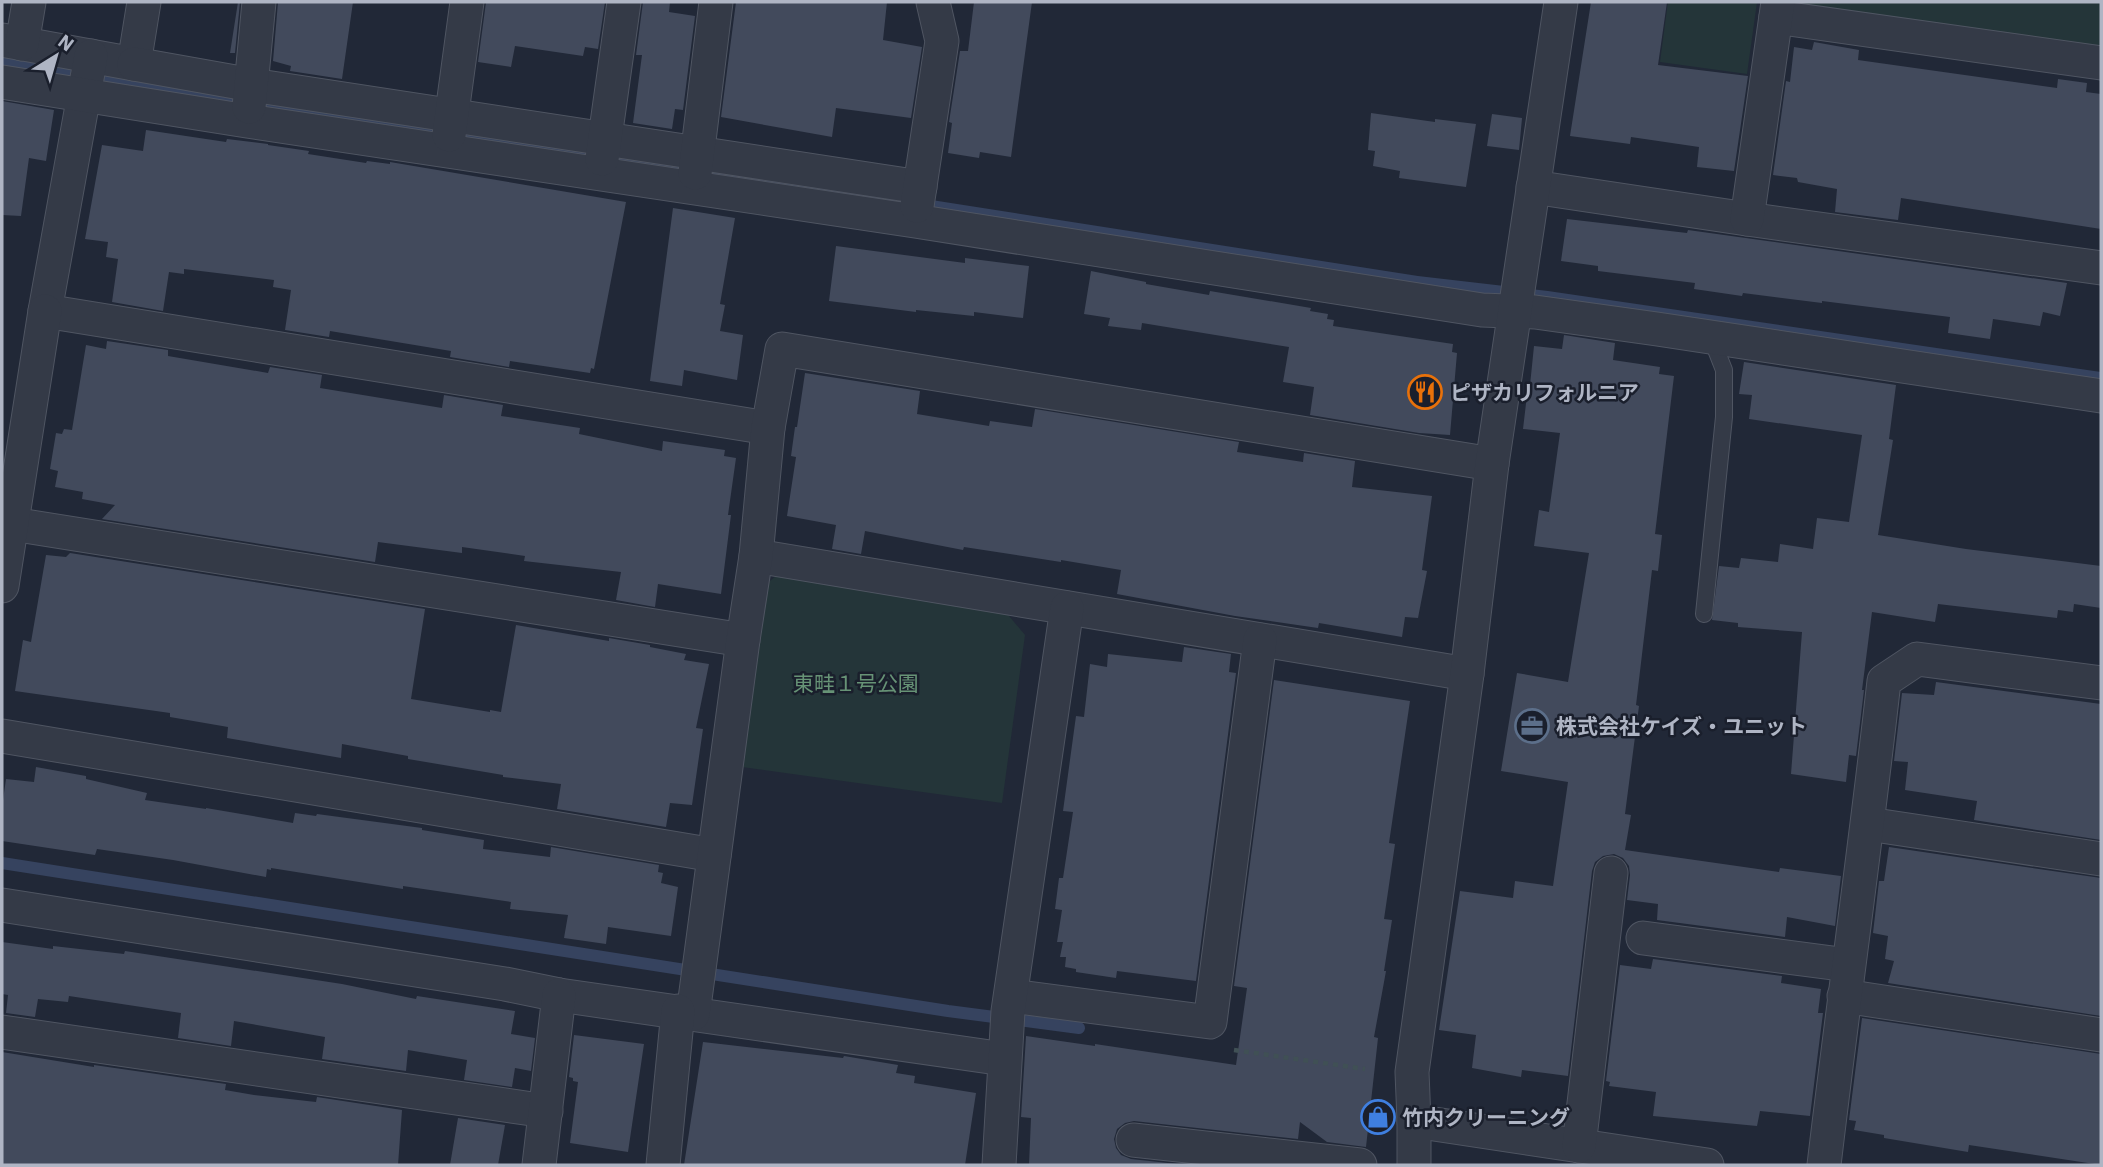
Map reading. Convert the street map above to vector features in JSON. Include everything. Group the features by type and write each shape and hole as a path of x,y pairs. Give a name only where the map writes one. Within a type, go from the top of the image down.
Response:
{"street":[{"path":"29,2 12,42 87,76 917,204 1482,310 1518,299"},
{"path":"134,64 144,2"},
{"path":"250,103 259,2"},
{"path":"449,132 467,2"},
{"path":"602,156 624,2"},
{"path":"695,170 716,2"},
{"path":"917,204 942,40 933,2"},
{"path":"1414,1165 1412,1073 1467,674 1492,464 1561,2"},
{"path":"1747,219 1777,10 2101,63"},
{"path":"2,82 87,76 134,64 250,103"},
{"path":"2,586 12,524 16,399 46,311 87,76"},
{"path":"1533,187 2101,268"},
{"path":"1518,299 1535,312 2101,396"},
{"path":"46,311 768,428"},
{"path":"663,1165 685,1012 700,972 756,556 768,428 782,349 1492,464"},
{"path":"12,524 743,640"},
{"path":"756,556 1467,674"},
{"path":"999,1165 1007,1024 1067,608"},
{"path":"2,905 505,984 559,995 685,1012 1007,1024 1210,1022 1260,640"},
{"path":"1824,1165 1884,681 1917,659 2101,683"},
{"path":"2,736 714,855"},
{"path":"1868,824 2101,859"},
{"path":"1579,1146 1611,873"},
{"path":"1643,938 2101,1035"},
{"path":"539,1165 559,995"},
{"path":"2,1032 546,1111"},
{"path":"1414,1121 1707,1165"},
{"path":"1133,1140 1348,1165"}],"lane":[{"path":"1703,614 1724,417 1724,370 1711,337"}],"green space":[{"path":"1668,2 1757,2 1747,74 1660,62"},
{"path":"1801,2 2101,2 2101,49 1810,9"},
{"name":"東畦１号公園","path":"784,570 1004,610 1025,635 1002,803 742,767 766,584"}],"water":[{"path":"2,55 1418,276 1548,291 2101,372 2101,381 1480,297 2,68"}],"building":[{"path":"238,2 235,53 230,53"},
{"path":"278,2 353,2 342,79 290,71 291,66 273,61"},
{"path":"486,2 605,2 598,49 585,47 583,56 515,46 511,67 478,62"},
{"path":"643,2 670,2 669,12 695,16 683,110 675,109 672,129 633,123 642,55 636,55"},
{"path":"736,2 887,2 883,40 922,47 911,118 836,108 832,137 721,117"},
{"path":"974,2 1032,2 1011,157 980,152 979,158 948,153 952,123 949,122 960,51 968,51"},
{"path":"1591,2 1667,2 1658,65 1748,76 1734,171 1697,167 1699,147 1631,137 1630,144 1570,136"},
{"path":"1814,42 1859,50 1858,60 2057,88 2058,79 2087,83 2086,92 2101,94 2101,229 1901,198 1898,220 1835,212 1837,189 1798,182 1797,178 1773,175 1786,81 1790,82 1794,47 1812,50"},
{"path":"2,101 54,110 46,161 29,158 21,216 2,215"},
{"path":"1371,113 1435,122 1435,119 1476,124 1466,187 1399,178 1400,171 1373,166 1375,151 1368,150"},
{"path":"1492,114 1522,118 1519,150 1487,146"},
{"path":"146,130 226,142 227,139 268,144 309,151 308,154 366,163 390,162 626,202 594,369 591,368 590,373 510,361 509,367 450,357 451,351 330,331 329,337 285,330 291,290 273,287 274,280 184,269 184,274 169,272 163,311 112,302 118,259 106,257 108,242 85,239 102,145 143,151"},
{"path":"673,208 735,218 720,304 725,305 720,331 743,335 737,380 684,370 682,386 650,381"},
{"path":"1567,219 1687,233 1688,230 2067,283 2060,316 2043,312 2040,326 1993,319 1990,339 1948,333 1950,317 1743,293 1742,296 1694,289 1695,283 1598,271 1598,266 1561,261"},
{"path":"836,246 965,263 965,258 1029,266 1023,318 974,312 974,316 916,312 829,301"},
{"path":"1091,271 1209,295 1210,291 1311,308 1310,311 1328,314 1327,319 1334,320 1333,326 1453,344 1452,352 1457,353 1450,435 1419,433 1310,415 1314,387 1283,382 1289,347 1142,323 1141,330 1108,326 1110,318 1084,314"},
{"path":"1564,335 1615,343 1613,360 1660,367 1659,374 1674,376 1655,534 1662,535 1658,571 1652,570 1636,705 1639,706 1625,814 1631,815 1625,850 1779,872 1780,868 1841,876 1835,926 1787,917 1785,937 1657,920 1658,904 1627,900 1630,875 1629,866 1623,858 1614,854 1603,856 1595,862 1592,871 1568,1076 1522,1070 1521,1077 1472,1068 1476,1035 1439,1030 1460,891 1513,898 1515,881 1553,886 1568,782 1501,771 1517,673 1568,682 1589,553 1534,546 1539,510 1549,512 1560,433 1523,429 1527,395 1534,346 1562,349"},
{"path":"107,341 168,350 168,356 268,373 270,367 322,375 320,388 442,408 444,395 503,405 501,416 580,428 579,434 662,451 663,441 725,450 724,456 736,458 721,594 658,584 655,607 616,600 621,572 524,561 525,556 462,547 462,553 378,542 375,562 102,519 115,505 82,499 83,492 55,487 58,471 50,469 56,433 62,434 64,429 72,430 86,345 106,349"},
{"path":"1744,362 1896,385 1889,439 1893,440 1878,535 2101,566 2101,608 2074,604 2073,612 2058,610 2057,618 1938,604 1935,622 1872,612 1856,756 1849,755 1846,782 1791,774 1802,632 1738,627 1738,623 1712,620 1719,566 1739,568 1741,558 1778,562 1780,544 1813,549 1817,518 1849,522 1862,435 1749,419 1752,395 1739,394"},
{"path":"805,373 920,391 917,414 989,426 990,421 1032,427 1035,409 1239,442 1237,452 1303,462 1304,453 1355,461 1352,487 1432,496 1422,570 1427,571 1418,618 1405,617 1402,637 1319,623 1318,628 1235,616 1117,594 1121,570 964,547 963,550 865,531 861,554 832,549 836,525 787,516 796,457 791,456"},
{"path":"70,553 425,609 411,699 490,712 501,712 516,625 609,641 609,638 686,654 684,660 709,664 696,728 703,729 692,805 670,803 666,827 557,809 561,784 503,777 342,744 341,758 227,738 228,727 170,717 170,713 15,691 23,640 31,642 46,555 66,557"},
{"path":"1184,647 1231,654 1229,672 1236,673 1196,981 1117,971 1116,978 1076,972 1076,969 1065,967 1066,957 1060,957 1063,942 1057,942 1062,910 1055,909 1059,878 1063,878 1073,812 1063,811 1076,716 1084,717 1090,664 1107,667 1108,654 1182,662"},
{"path":"1274,680 1410,701 1389,843 1395,844 1384,919 1392,920 1374,1037 1378,1038 1366,1147 1327,1142 1300,1122 1298,1139 1134,1121 1117,1129 1114,1139 1121,1155 1131,1159 1186,1165 1029,1165 1031,1118 1021,1117 1026,1036 1236,1065 1247,988 1234,986"},
{"path":"1936,682 2101,704 2101,840 1974,820 1977,801 1905,790 1908,762 1894,761 1902,693 1934,695"},
{"path":"36,767 86,776 86,779 147,793 145,800 293,823 295,813 317,814 422,828 484,840 483,849 550,857 551,847 659,865 658,872 663,873 661,883 678,887 671,936 608,927 606,944 564,938 568,915 510,909 511,902 403,886 403,889 271,868 267,869 266,877 97,849 95,855 2,841 2,807 6,779 34,782"},
{"path":"1889,847 2101,878 2101,1016 1888,983 1894,961 1885,959 1888,936 1873,933 1879,881 1884,881"},
{"path":"2,942 53,949 53,946 124,954 125,951 342,984 416,999 417,996 515,1011 511,1034 535,1038 531,1071 515,1068 512,1087 464,1080 467,1060 408,1050 406,1071 322,1059 325,1037 234,1021 231,1046 178,1038 181,1013 69,996 68,1002 38,999 35,1017 6,1013 8,995 2,994"},
{"path":"1653,959 1782,976 1781,983 1821,989 1818,1013 1823,1013 1810,1116 1760,1111 1757,1126 1653,1116 1656,1092 1609,1086 1610,1082 1606,1081 1620,965 1651,969"},
{"path":"1862,1018 2101,1054 2101,1165 1969,1145 1968,1152 1884,1138 1884,1135 1854,1130 1856,1121 1849,1120"},
{"path":"574,1035 644,1044 628,1152 570,1143 578,1082 569,1077"},
{"path":"703,1042 844,1056 898,1065 896,1073 915,1076 914,1083 976,1093 965,1165 684,1165"},
{"path":"2,1052 226,1084 225,1090 254,1095 316,1102 317,1097 402,1110 398,1165 2,1165"},
{"path":"458,1118 505,1125 498,1165 450,1165"}],"waterway":[{"path":"2,863 948,1011 1079,1028"}],"place":[{"name":"ピザカリフォルニア","path":"1425,392"},
{"name":"株式会社ケイズ・ユニット","path":"1532,726"},
{"name":"竹内クリーニング","path":"1378,1117"}]}
